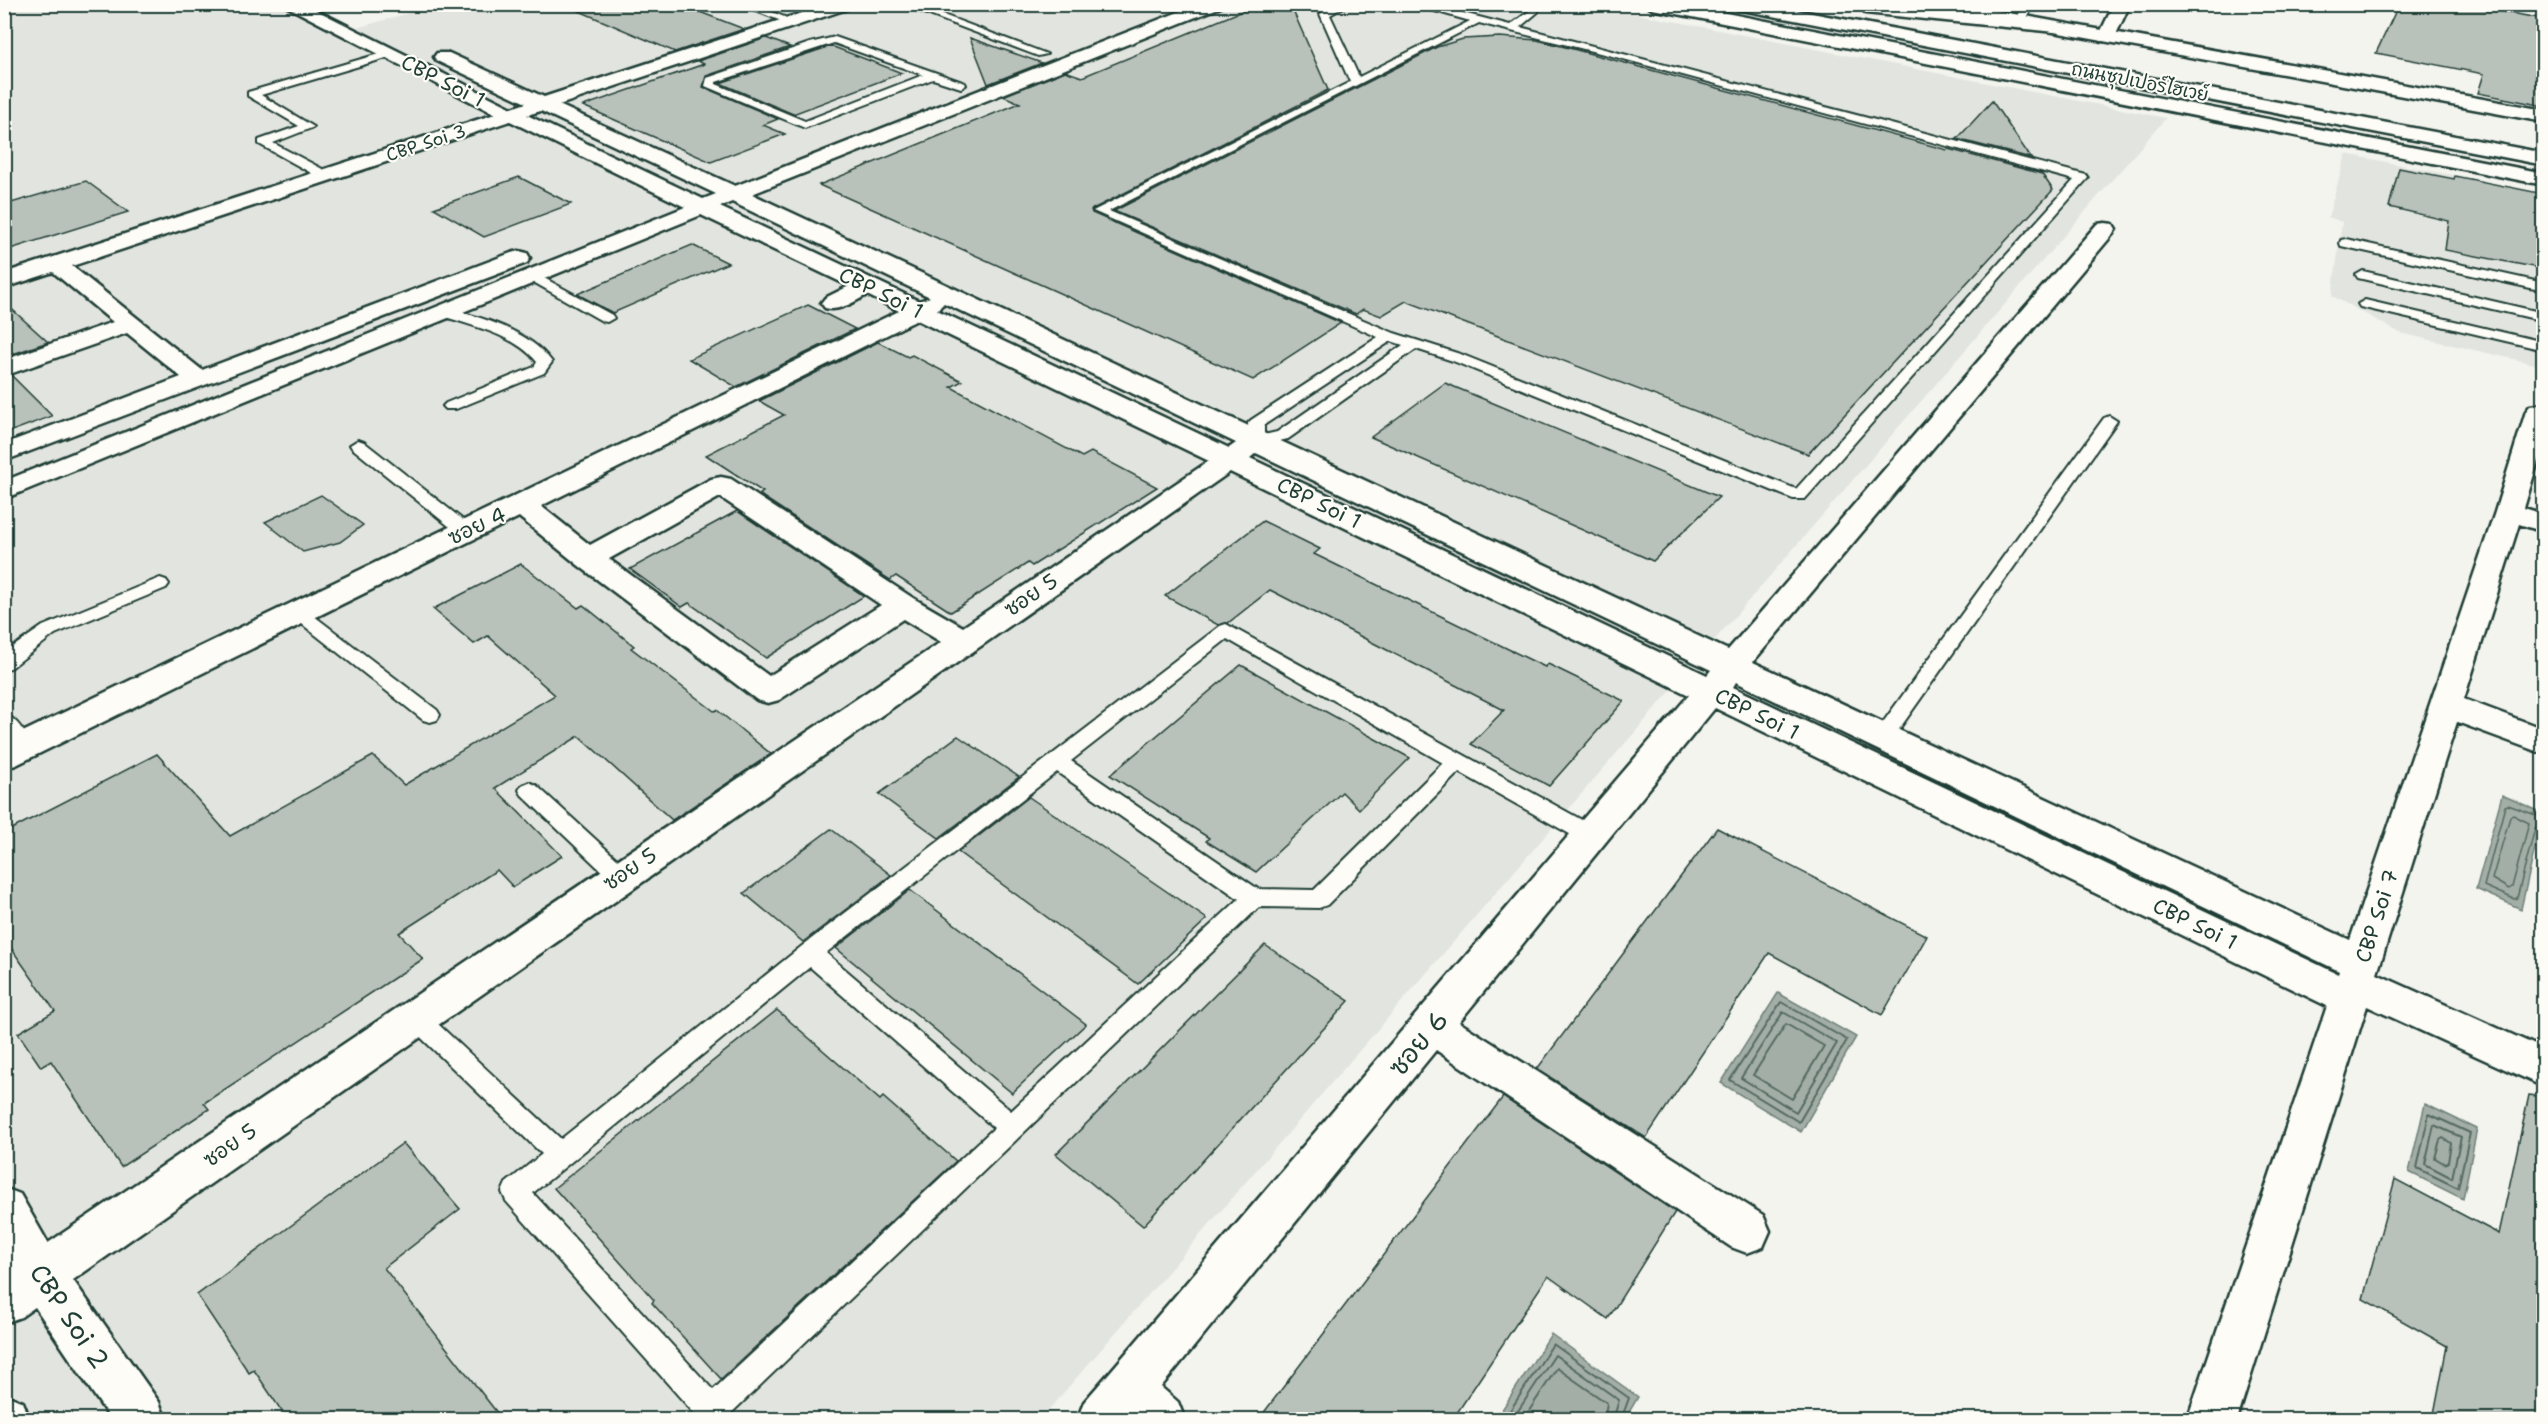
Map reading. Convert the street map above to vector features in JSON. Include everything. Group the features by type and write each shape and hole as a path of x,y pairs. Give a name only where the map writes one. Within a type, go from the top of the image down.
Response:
{"main road":[{"name":"CBP Soi 1","path":"290,4 511,115 949,296 1243,451"},
{"name":"CBP Soi 1","path":"333,4 544,104 867,286 919,311 1243,451 2355,981"},
{"name":"CBP Soi 3","path":"4,281 544,104 785,14 847,4"},
{"path":"4,491 533,276 707,196 961,86 1166,4"},
{"path":"558,243 707,196 1215,4"},
{"path":"1652,4 2544,179"},
{"name":"ถนนซุปเปอร์ไฮเวย์","path":"1737,4 2544,159"},
{"path":"1929,4 2021,21 2056,36 2107,37 2544,116"},
{"path":"2107,37 2122,4"},
{"name":"ถนนซุปเปอร์ไฮเวย์","path":"1850,6 2056,36"},
{"path":"1958,64 2156,85"},
{"name":"ซอย 6","path":"1130,1409 1432,1026 1721,679 2105,229"},
{"path":"4,453 535,252"},
{"path":"56,264 199,380"},
{"path":"833,303 867,286"},
{"name":"ซอย 4","path":"14,752 949,296"},
{"path":"4,369 130,324"},
{"name":"CBP Soi 7","path":"2211,1419 2446,705 2526,518 2539,411"},
{"name":"ซอย 5","path":"23,1287 1243,451"},
{"path":"588,558 721,486 902,605 963,641"},
{"path":"522,505 588,558 768,692 902,605"},
{"name":"CBP Soi 1","path":"1721,679 1883,737 2355,981"},
{"path":"2446,705 2544,742"},
{"path":"2355,981 2544,1070"},
{"path":"1432,1026 1747,1231"},
{"name":"CBP Soi 2","path":"4,1209 23,1287 141,1419"}],"lane":[{"path":"742,4 763,12 785,14"},
{"path":"904,4 1042,54"},
{"path":"1345,4 1325,14 1356,83"},
{"path":"2021,21 2028,4"},
{"path":"1420,5 1476,21 1616,54 2082,178 1799,496 1469,363 1389,336 1099,211 1476,21"},
{"path":"1511,29 1535,10"},
{"path":"763,12 785,14"},
{"path":"933,75 805,124 710,86 711,80 835,40 933,75 961,86"},
{"path":"326,176 263,142 308,127 252,94 389,54"},
{"path":"2346,243 2544,287"},
{"path":"2363,275 2544,317"},
{"path":"533,276 607,318"},
{"path":"2366,304 2544,346"},
{"path":"444,312 512,337 541,354 545,362 539,370 451,406"},
{"path":"1243,451 1256,423 1389,336"},
{"path":"1243,451 1282,436 1415,343"},
{"path":"1883,737 2109,421"},
{"path":"358,445 466,531"},
{"path":"4,663 50,630 160,584"},
{"path":"299,613 430,715"},
{"path":"1254,898 712,1411 515,1192 810,953 1226,630 1592,836"},
{"path":"4,721 14,752"},
{"path":"1056,761 1254,898 1319,899 1457,762"},
{"path":"529,790 621,876"},
{"path":"810,953 1011,1128"},
{"path":"416,1017 560,1155"}],"shaded area":[{"path":"440,4 1592,5 2166,118 1041,1419 5,1420 5,5 277,5 339,33"},
{"path":"2346,154 2543,193 2543,366 2400,333 2332,296 2342,222 2328,217"}],"water":[{"path":"2502,795 2543,813 2521,909 2476,889"},
{"path":"1778,993 1856,1037 1801,1132 1721,1083"},
{"path":"2425,1104 2477,1129 2463,1199 2409,1172"},
{"path":"1551,1334 1638,1397 1625,1419 1496,1419"}],"building":[{"path":"563,4 679,4 744,29 675,52"},
{"path":"1259,4 1290,4 1328,90 1091,210 1092,213 1341,323 1253,380 819,185 1020,103 1003,96 1065,71 1082,77"},
{"path":"2399,4 2459,4 2544,19 2544,106 2478,93 2484,74 2376,53"},
{"path":"1500,37 1537,40 1573,49 2042,174 2053,190 1808,454 1406,301 1381,316 1363,309 1356,314 1114,211 1437,47 1463,39"},
{"path":"766,38 790,47 706,76 703,87 778,119 763,125 785,134 711,162 583,106 704,64 698,61"},
{"path":"970,38 1042,63 988,84"},
{"path":"831,46 902,73 793,114 720,83"},
{"path":"1992,101 2031,158 1957,139"},
{"path":"2399,168 2454,179 2455,176 2544,194 2544,269 2445,250 2449,221 2389,207"},
{"path":"519,177 571,204 484,237 434,208"},
{"path":"86,181 128,212 4,251 4,205"},
{"path":"692,245 728,263 613,313 577,294"},
{"path":"4,302 48,342 4,357"},
{"path":"808,305 855,329 736,387 689,359"},
{"path":"878,342 908,357 912,355 962,381 951,387 1082,457 1091,452 1157,487 1032,566 1028,563 951,612 896,576 890,580 763,497 760,494 763,492 706,455 784,415 759,401"},
{"path":"12,376 52,416 4,434 4,378"},
{"path":"1445,383 1719,497 1653,561 1371,437"},
{"path":"321,495 363,525 340,542 303,552 265,522"},
{"path":"737,511 864,596 766,658 689,603 682,607 630,569"},
{"path":"1263,521 1320,549 1314,554 1545,667 1548,664 1624,701 1549,786 1471,744 1504,710 1270,590 1228,623 1218,625 1165,596"},
{"path":"521,564 578,608 583,605 634,646 631,648 714,711 717,710 771,754 672,820 579,736 495,788 562,856 513,887 497,870 399,933 423,959 204,1103 209,1109 121,1167 51,1061 41,1067 18,1033 55,1011 4,938 4,833 157,754 230,836 373,756 404,785 555,695 488,636 474,644 433,609"},
{"path":"1241,665 1410,758 1359,809 1342,792 1256,872 1206,841 1209,838 1110,775"},
{"path":"958,736 1019,777 939,838 879,794"},
{"path":"1029,797 1207,919 1138,984 958,852"},
{"path":"1717,828 1927,936 1882,1015 1769,953 1646,1138 1537,1069"},
{"path":"831,829 891,875 803,942 744,893"},
{"path":"910,890 1086,1024 1012,1093 836,948"},
{"path":"1265,945 1349,1001 1143,1226 1056,1154"},
{"path":"777,1010 880,1100 883,1097 956,1161 721,1379 652,1303 654,1300 554,1188"},
{"path":"2529,1095 2544,1097 2544,1419 2433,1419 2447,1346 2363,1299 2395,1179 2499,1234"},
{"path":"1503,1097 1675,1212 1608,1319 1548,1276 1453,1419 1259,1419"},
{"path":"403,1143 460,1209 384,1268 502,1419 287,1419 254,1370 249,1373 197,1295"}]}
